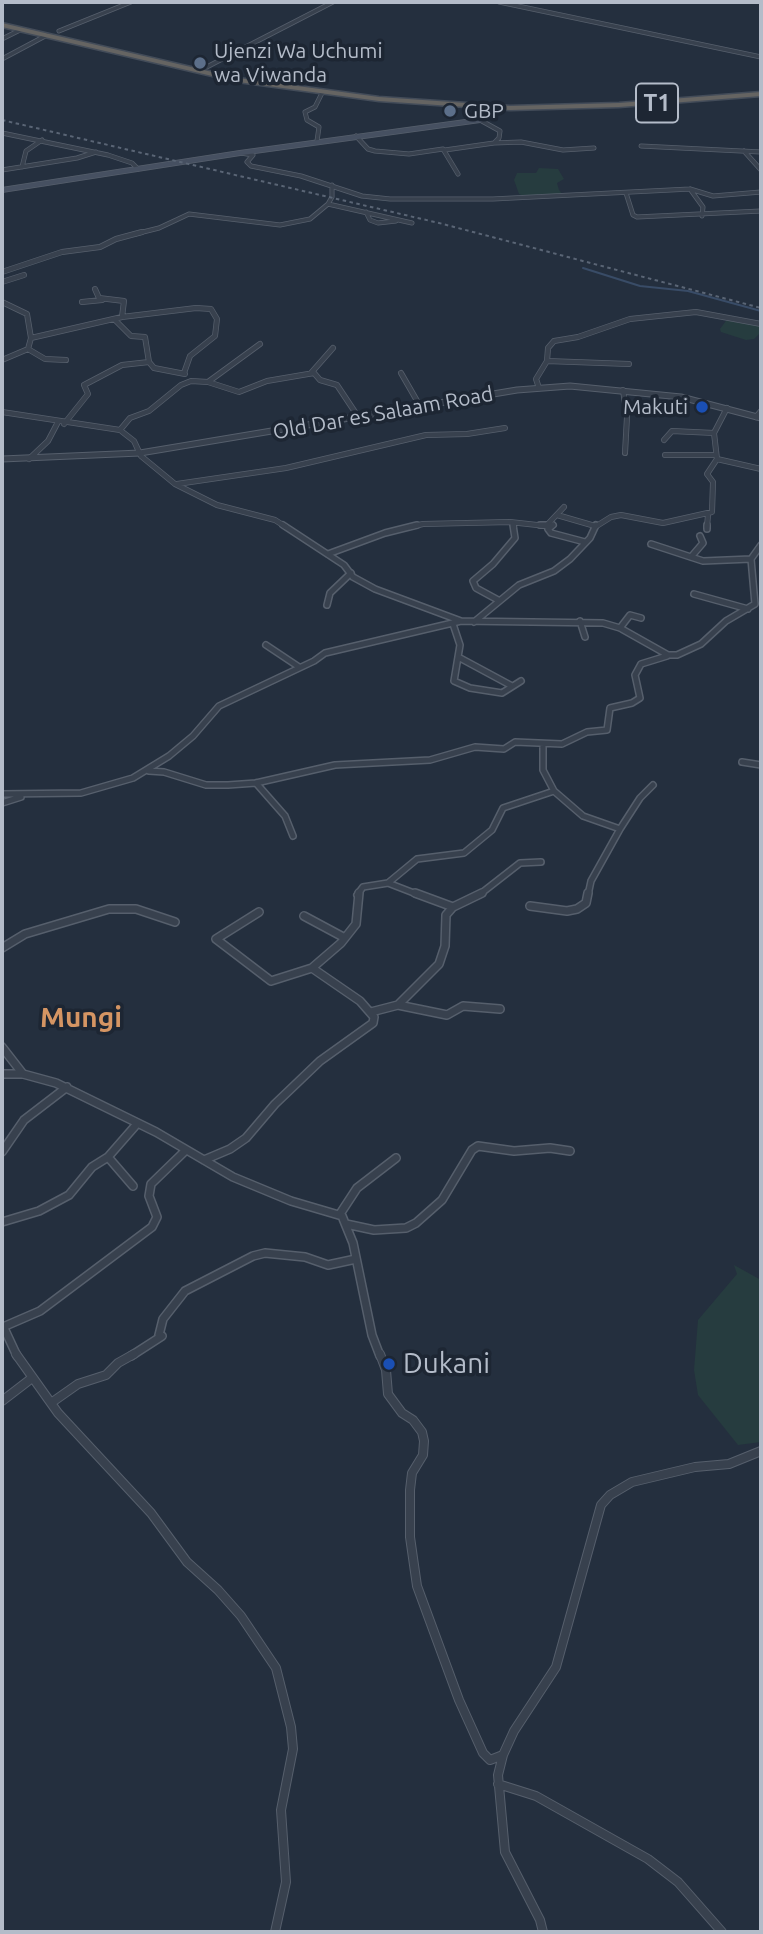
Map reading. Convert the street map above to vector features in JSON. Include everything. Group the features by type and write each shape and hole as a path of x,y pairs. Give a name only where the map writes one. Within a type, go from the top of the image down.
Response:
{"highway":[{"name":"T1","path":"2,25 199,71 322,93 465,105 553,107 651,103 761,94"}],"main road":[{"path":"2,190 317,141 480,120 489,115 494,106"}],"street":[{"path":"60,32 131,2"},
{"path":"199,71 333,2"},
{"path":"499,2 761,57"},
{"path":"2,39 20,30"},
{"path":"2,59 36,44 47,35"},
{"path":"317,141 319,127 307,120 305,112 315,107 322,93"},
{"path":"480,120 500,131 499,138 494,143"},
{"path":"2,133 97,152 123,159 138,169"},
{"path":"356,136 368,149 409,154 521,142 563,150 594,148"},
{"path":"22,167 26,151 43,140"},
{"path":"640,146 761,152"},
{"path":"445,150 458,174"},
{"path":"744,151 761,170"},
{"path":"2,170 77,158 97,152"},
{"path":"240,153 253,155 247,162 251,166 332,185 362,196 390,199 493,199 690,189 713,195 761,192"},
{"path":"2,272 62,252 100,247 116,239 159,228 189,214 280,225 310,219 328,204 332,197 332,185"},
{"path":"690,189 703,207 702,216"},
{"path":"626,193 633,215 637,217 702,216 761,211"},
{"path":"328,204 412,223"},
{"path":"366,212 370,220 378,223 398,220"},
{"path":"2,282 24,275"},
{"path":"95,289 99,298 104,300"},
{"path":"82,302 124,301 122,317"},
{"path":"2,302 27,314 31,338 28,349"},
{"path":"31,338 114,318 196,308 213,311 217,319 215,336 190,356 184,373"},
{"path":"548,348 554,341 578,337 629,319 687,313 715,314 761,324"},
{"path":"114,318 131,336 145,337 149,362"},
{"path":"539,388 536,379 547,361 548,348 544,341"},
{"path":"208,382 260,344"},
{"path":"310,373 333,348"},
{"path":"28,349 45,359 66,360"},
{"path":"2,360 28,349"},
{"path":"547,361 629,364"},
{"path":"28,460 85,399 88,394 84,387 87,383 122,365 149,362 160,369 184,373 191,381"},
{"path":"120,430 123,423 130,418 149,411 181,385 191,381 208,382 239,392 268,381 310,373 337,385 359,418"},
{"path":"401,373 420,406"},
{"name":"Old Dar es Salaam Road","path":"2,459 28,460 140,453 539,388 589,386 623,390 678,397 760,415"},
{"path":"623,390 626,417 625,453"},
{"path":"474,622 519,585 554,571 585,542 595,526 611,517 621,515 663,523 712,512 713,482 707,474 716,457 714,433 727,408"},
{"path":"2,412 120,430 134,441 147,462 175,484 217,505 269,517 385,594 461,621 580,621 620,628 668,655"},
{"path":"177,484 286,468 426,435 467,434 505,428"},
{"path":"664,440 667,433 672,431 714,433"},
{"path":"665,455 716,457 761,469"},
{"path":"328,554 385,533 423,524 513,523 546,526 564,507"},
{"path":"557,515 595,526"},
{"path":"706,529 708,515"},
{"path":"498,600 476,588 473,581 515,538 513,523"},
{"path":"554,523 548,528 551,533 585,542"},
{"path":"691,557 703,543 700,536"},
{"path":"651,544 712,562 751,559"},
{"path":"149,771 164,772 206,785 256,783 335,765 421,761 475,747 504,749 515,742 562,744 587,732 607,730 610,708 632,703 640,698 635,675 641,664 688,651 701,644 726,621 750,607 755,600 751,559 761,545"},
{"path":"327,605 330,593 351,573"},
{"path":"694,594 761,609"},
{"path":"620,628 630,615 641,618"},
{"path":"2,794 95,792 149,771 193,736 219,706 326,653 440,625 443,628 461,621"},
{"path":"580,621 586,637"},
{"path":"453,624 459,639 460,658 453,679 463,686 502,693 522,681"},
{"path":"266,645 299,667"},
{"path":"460,658 512,686"},
{"path":"543,744 543,770 554,791 583,816 620,829"},
{"path":"742,762 761,765"},
{"path":"256,783 285,816 293,836"},
{"path":"530,906 567,911 586,903 592,881 620,829 640,797 653,785"},
{"path":"388,883 424,857 464,853 492,830 503,808 554,791"},
{"path":"2,803 26,795"},
{"path":"372,1012 398,1004 439,964 445,946 446,915 453,907 486,891 520,863 541,862"},
{"path":"259,912 218,937 216,942 271,981 312,968 345,938 356,925 359,890 374,884 388,883 453,907"},
{"path":"2,948 25,934 109,909 135,909 175,922"},
{"path":"304,916 345,938"},
{"path":"204,1160 230,1149 252,1132 275,1104 320,1061 369,1027 374,1017 372,1012 312,968"},
{"path":"398,1004 447,1015 463,1006 500,1009"},
{"path":"2,1047 23,1074"},
{"path":"2,1074 23,1074 67,1087 136,1125 156,1132 233,1177 291,1201 340,1214 346,1224 356,1259 372,1335 386,1370 388,1394 402,1413 414,1420 424,1441 423,1455 413,1471 410,1490 411,1537 417,1586 459,1700 482,1753 490,1760 503,1755"},
{"path":"2,1152 29,1115 67,1087"},
{"path":"2,1222 54,1204 69,1195 92,1167 108,1157 136,1125"},
{"path":"346,1224 374,1230 406,1228 416,1223 442,1200 472,1150 478,1146 495,1146 514,1151 550,1148 570,1151"},
{"path":"185,1150 151,1184 149,1196 157,1217 152,1227 40,1311 3,1327 13,1350 51,1403 91,1452 151,1513 187,1562 218,1590 241,1616 276,1668 291,1727 293,1749 281,1810 286,1882 275,1932"},
{"path":"108,1157 133,1186"},
{"path":"340,1214 357,1188 396,1158"},
{"path":"51,1403 78,1384 106,1376 118,1363 152,1345 162,1336 159,1335 163,1319 185,1291 253,1256 265,1253 305,1257 328,1265 356,1259"},
{"path":"2,1401 32,1378"},
{"path":"543,1932 540,1920 505,1852 498,1784 503,1755 514,1731 556,1667 601,1505 610,1495 632,1482 664,1472 729,1464 761,1451"},
{"path":"498,1784 536,1796 648,1859 678,1882 722,1932"}],"green space":[{"path":"539,168 558,169 564,179 557,183 564,196 526,197 519,194 514,180 517,173 536,173"},
{"path":"728,318 761,325 759,334 754,339 746,340 721,332 720,329"},
{"path":"734,1265 761,1280 761,1442 738,1445 698,1395 694,1370 698,1320 737,1274"}],"waterway":[{"path":"583,268 640,286 688,291 761,311"}],"railway":[{"path":"2,120 439,223 761,308"}],"place":[{"name":"Ujenzi Wa Uchumi wa Viwanda","path":"200,63"},
{"name":"GBP","path":"450,111"},
{"name":"Makuti","path":"702,407"},
{"name":"Dukani","path":"389,1364"}],"district":[{"name":"Mungi","path":"81,1018"}]}
